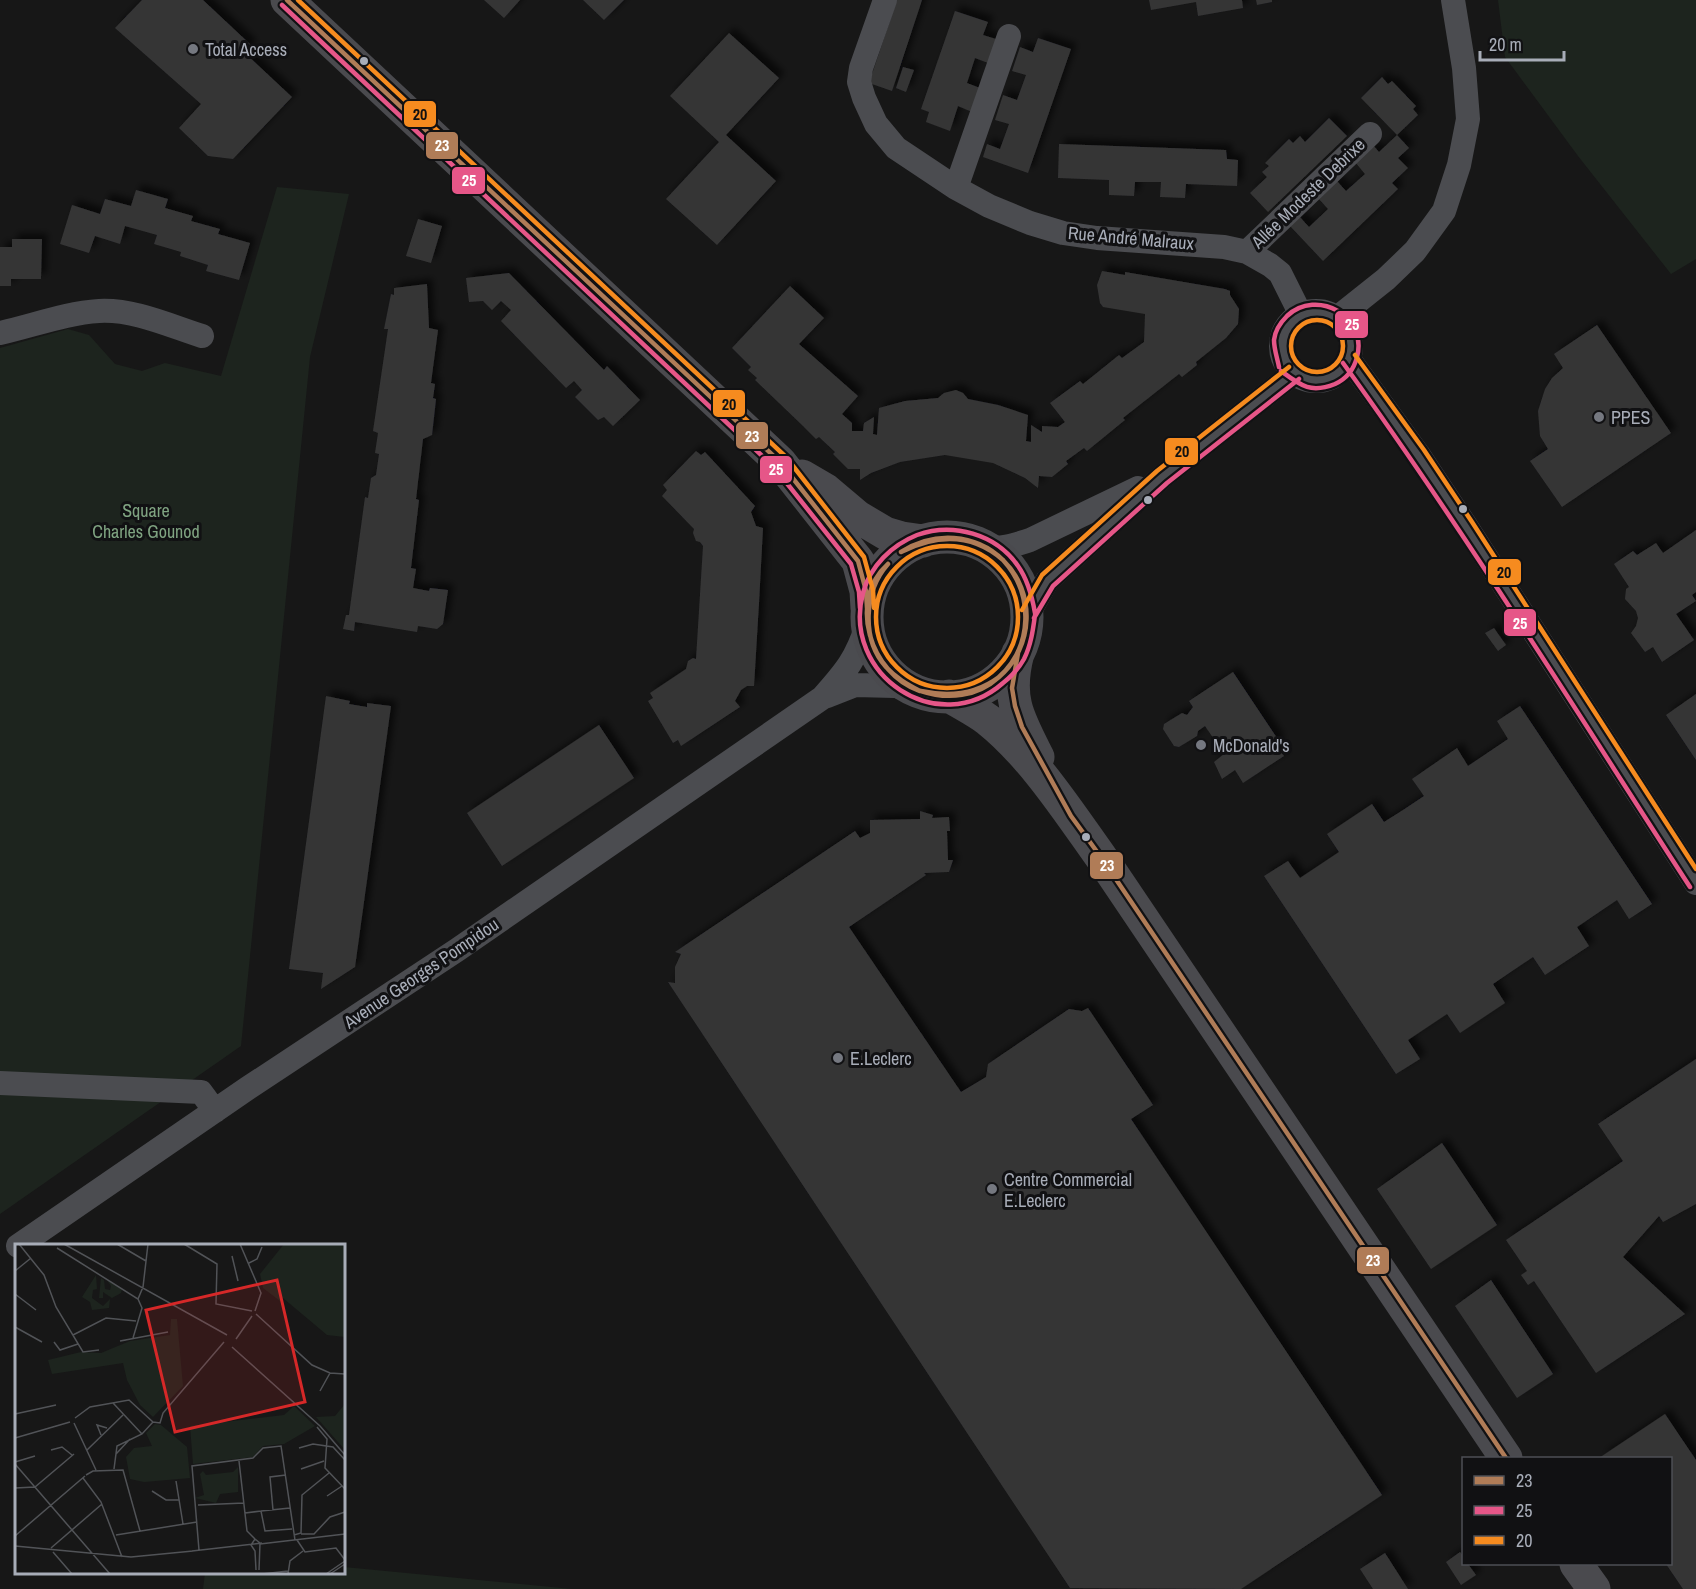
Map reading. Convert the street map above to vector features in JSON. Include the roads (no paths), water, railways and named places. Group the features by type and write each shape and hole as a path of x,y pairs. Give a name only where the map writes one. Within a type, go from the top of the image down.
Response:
{"main road":[{"path":"287,0 780,462 858,561 866,591 868,632 876,654 891,674 910,688 933,693 956,696 979,690 999,678 1015,660 1025,638 1028,614 1023,591 1012,569 995,552 974,541 950,536 922,541 904,549 886,565 873,585 868,616"},
{"path":"780,462 826,490 858,517 885,533 922,541"},
{"path":"1018,653 1013,674 1015,706 1022,727 1071,816"},
{"path":"933,693 988,720 1041,776 1071,816 1103,860 1505,1457"},
{"path":"1577,1565 1593,1589"}],"street":[{"name":"Rue André Malraux","path":"885,0 861,68 859,82 876,124 896,148 956,188 988,206 1063,233 1097,238 1224,247 1247,252 1280,273 1301,315"},
{"path":"1337,318 1386,279 1415,251 1444,211 1459,165 1468,119 1464,68 1453,0"},
{"path":"956,188 1009,36"},
{"name":"Allée Modeste Debrixe","path":"1247,252 1370,134"},
{"path":"0,333 100,311 130,314 202,336"},
{"path":"1319,311 1337,318 1345,326 1350,336 1352,348 1344,368 1336,376 1325,380 1314,381 1294,374 1286,365 1281,342 1284,331 1291,321 1301,315 1319,311"},
{"path":"1349,358 1405,435 1466,526 1696,883"},
{"path":"1028,614 1047,581 1162,477 1294,374"},
{"path":"987,548 1012,546 1030,540 1162,477"},
{"name":"Avenue Georges Pompidou","path":"20,1244 457,950 822,698 856,656 868,616"},
{"name":"Avenue Georges Pompidou","path":"822,698 855,686 895,686 933,693"},
{"path":"0,1083 201,1092 215,1111"},
{"name":"Avenue Georges Pompidou","path":"0,1258 15,1247"}],"place":[{"name":"Total Access","path":"193,49"},
{"name":"PPES","path":"1599,417"},
{"name":"McDonald's","path":"1201,745"},
{"name":"E.Leclerc","path":"838,1058"},
{"name":"Centre Commercial E.Leclerc","path":"992,1189"}],"park label":[{"name":"Square Charles Gounod","path":"146,520"}]}
